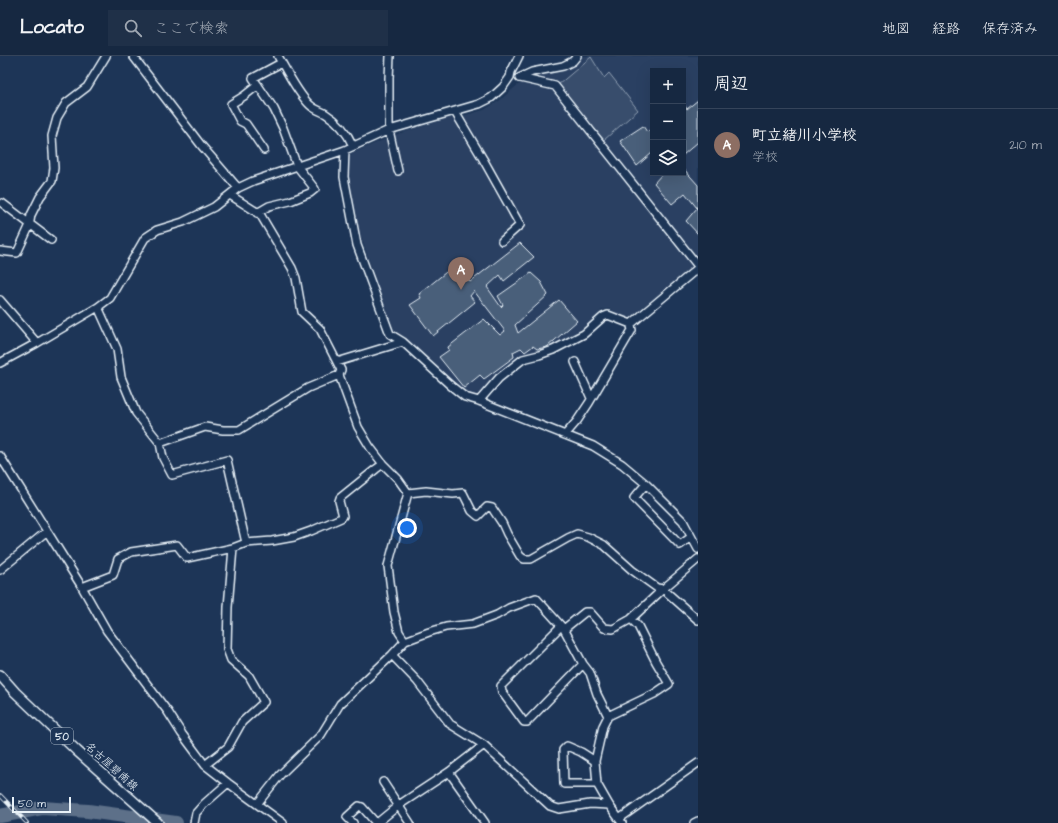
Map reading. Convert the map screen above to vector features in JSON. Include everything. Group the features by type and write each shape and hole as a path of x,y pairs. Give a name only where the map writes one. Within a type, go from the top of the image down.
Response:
{"main road":[{"name":"名古屋碧南線","path":"0,675 15,692 158,823"}],"street":[{"path":"0,251 17,253 29,224 31,215 40,197 52,180 54,168 52,136 58,118 66,103 87,87 106,56"},
{"path":"133,56 201,145 238,188"},
{"path":"390,56 390,130 398,171"},
{"path":"520,78 532,72 563,66 573,61 577,56"},
{"path":"0,363 98,307 110,298 145,238 157,230 183,222 214,208 238,188 253,181 345,150 390,130 455,112 492,98 503,88 510,77 518,57"},
{"path":"258,213 269,206 290,201 310,193 315,189 297,166 277,115 253,78 280,59 302,97 311,106 340,124 350,138 353,146"},
{"path":"479,401 499,378 523,359 553,350 584,334 603,317 608,315 631,324 698,267 555,86 510,77"},
{"path":"258,85 231,104 240,121 246,124 264,150"},
{"path":"455,112 520,226 502,241"},
{"path":"345,150 344,177 357,245 390,334 403,342 450,385 465,396 592,446 622,464 646,484 683,521 698,549"},
{"path":"230,195 260,214 292,268 296,278 302,312 320,329 341,370 339,375 358,427 370,447 383,464 398,479 408,493"},
{"path":"2,203 51,240"},
{"path":"0,300 37,343"},
{"path":"98,307 117,349 120,377 136,413 160,443 163,458 172,475 227,460 246,543"},
{"path":"565,435 591,398 632,330 631,326"},
{"path":"337,362 403,342"},
{"path":"575,362 591,398"},
{"path":"160,443 205,427 223,430 239,430 308,388 339,375"},
{"path":"0,456 82,587 107,631 168,712 205,765 283,823"},
{"path":"82,587 113,575 118,559 131,552 177,545 186,558 233,548 246,543 272,542 311,531 341,518 343,516 339,501 340,498 383,464"},
{"path":"646,484 634,498 680,545 691,537"},
{"path":"408,493 426,491 454,494 463,493 472,511 478,516 487,507 492,508 520,556 524,559 531,559 577,534 588,537 604,545 632,570 657,588 663,589 698,620"},
{"path":"405,641 399,632 394,612 388,566 408,493"},
{"path":"0,570 47,531"},
{"path":"205,765 228,747 242,722 264,702 249,676 231,660 227,649 228,607 233,548"},
{"path":"584,664 528,722 524,722 502,692 501,686 562,627 585,612 590,612 604,628 613,629 631,619 698,559"},
{"path":"257,804 280,775 320,735 340,704 405,641 446,627 473,624 536,598 562,627 590,673 597,694 608,716"},
{"path":"631,619 638,626 669,684 654,694 608,716 603,726 595,761 597,784 620,821 698,763"},
{"path":"392,655 417,681 450,724 484,745 550,806 559,809 590,804 609,805"},
{"path":"353,823 346,817 359,806 362,807 377,823 398,805 449,772 484,745"},
{"path":"595,761 581,752 567,746 563,750 564,784 597,784"},
{"path":"449,772 484,823"},
{"path":"383,782 410,823"},
{"path":"194,823 196,813 228,783"},
{"path":"694,823 698,821"}],"shaded area":[{"path":"581,56 698,56 698,264 632,318 627,319 610,309 602,310 583,332 552,347 525,354 511,363 477,395 469,395 427,361 404,337 393,331 361,237 352,202 349,178 350,154 395,135 453,116 462,123 462,116 484,110 499,101 525,79 573,65"},
{"path":"591,57 604,78 609,73 638,110 604,140 558,85"}],"building":[{"path":"698,100 698,142 686,152 686,108 687,109"},
{"path":"643,126 647,132 650,130 650,155 637,166 620,141"},
{"path":"686,171 698,185 698,234 686,221 697,208 685,193 672,204 654,183 660,176 686,176"},
{"path":"520,243 534,257 504,281 500,275 487,287 501,307 503,305 498,296 531,273 541,282 548,295 515,325 518,333 559,300 577,321 547,347 537,349 533,346 525,352 521,348 513,352 514,357 484,379 480,375 464,388 439,357 449,350 448,347 484,319 500,335 505,331 474,291 470,296 475,302 433,336 410,305 421,298 419,294 456,264 470,282"}],"waterway":[{"path":"0,816 42,808 88,811 176,823"}],"railway":[{"path":"0,795 27,823"}],"place":[{"name":"町立緒川小学校","path":"461,290"}]}
